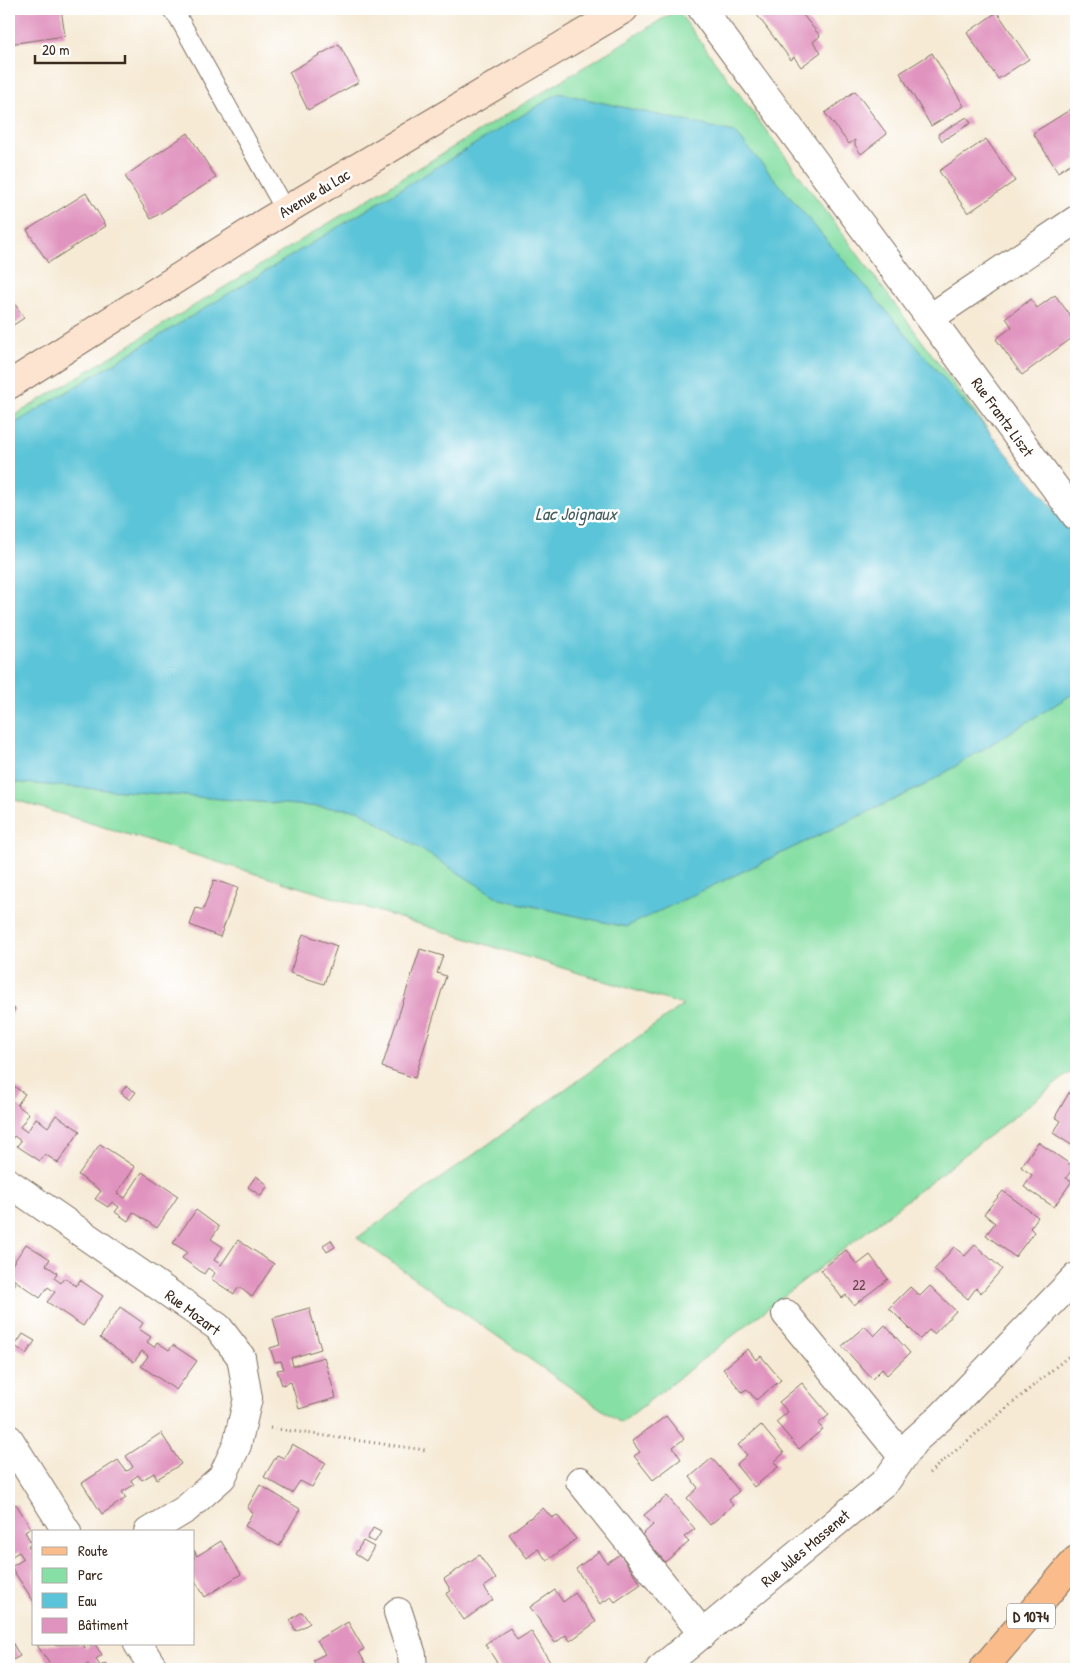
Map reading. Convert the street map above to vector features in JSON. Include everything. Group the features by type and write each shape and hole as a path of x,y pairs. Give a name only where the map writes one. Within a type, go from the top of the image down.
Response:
{"main road":[{"name":"Avenue du Lac","path":"9,385 285,210 624,9"},
{"name":"D 1074","path":"983,1669 1076,1560"}],"street":[{"name":"Rue Frantz Liszt","path":"702,9 1076,516"},
{"path":"930,318 1076,220"},
{"name":"Rue Mozart","path":"9,1183 218,1327 241,1357 248,1398 237,1445 222,1477 186,1510 151,1530"},
{"name":"Rue Jules Massenet","path":"660,1669 887,1480 914,1441 942,1416 1076,1277"},
{"path":"786,1314 903,1457"},
{"path":"9,1439 66,1530"},
{"path":"580,1481 702,1634"},
{"path":"398,1612 412,1656 413,1669"},
{"path":"139,1646 154,1669"}],"lane":[{"path":"171,9 178,16 285,210"}],"path":[{"path":"242,1424 425,1450"}],"green space":[{"name":"Lac Joignaux","path":"677,10 1076,549 1076,1068 621,1423 357,1238 683,1005 9,798 9,419"}],"water":[{"name":"Lac Joignaux","path":"559,93 735,132 1076,535 1076,692 925,785 626,927 500,899 358,810 9,782 9,427"}],"building":[{"path":"9,9 61,9 65,36 9,44"},
{"path":"756,9 798,9 820,36 813,42 821,52 801,67 794,57 791,60 757,15 759,13"},
{"path":"997,12 1029,59 998,79 967,33"},
{"path":"339,44 359,82 308,110 289,72"},
{"path":"932,53 964,106 931,126 900,73"},
{"path":"855,91 887,134 861,154 855,145 855,140 849,144 825,113"},
{"path":"1076,106 1076,160 1058,172 1033,133"},
{"path":"967,117 971,123 942,141 938,134"},
{"path":"188,133 216,178 151,219 125,176"},
{"path":"986,139 1015,181 968,213 939,171"},
{"path":"86,193 106,226 48,263 27,230"},
{"path":"9,295 24,318 9,328"},
{"path":"1055,295 1076,323 1076,335 1022,375 996,339 1012,327 1006,318 1031,299 1037,308"},
{"path":"214,880 238,888 220,937 190,925 196,908 203,910"},
{"path":"303,934 337,946 324,984 290,973"},
{"path":"420,949 443,956 437,973 446,976 415,1078 382,1067"},
{"path":"9,1005 15,1009 9,1019"},
{"path":"9,1083 25,1094 17,1105 29,1114 20,1127 27,1132 36,1118 48,1127 56,1115 80,1131 58,1163 45,1154 40,1161 17,1146 21,1141 14,1136 11,1141 9,1139"},
{"path":"126,1086 136,1092 130,1100 121,1093"},
{"path":"1070,1091 1076,1095 1076,1148 1053,1133 1061,1121 1055,1117"},
{"path":"1038,1142 1074,1167 1066,1178 1072,1181 1054,1207 1024,1187 1032,1175 1021,1167"},
{"path":"100,1144 135,1167 117,1193 125,1198 142,1172 178,1196 157,1228 133,1212 128,1221 115,1212 119,1207 112,1202 108,1207 95,1199 101,1191 78,1175"},
{"path":"256,1176 268,1185 261,1196 248,1187"},
{"path":"1003,1191 1038,1217 1030,1228 1034,1232 1015,1257 986,1235 995,1223 984,1214"},
{"path":"196,1210 219,1227 211,1239 223,1247 214,1260 221,1265 238,1240 274,1264 252,1297 239,1287 234,1294 211,1279 215,1273 208,1268 204,1274 182,1258 187,1252 173,1243"},
{"path":"331,1240 335,1247 327,1252 323,1245"},
{"path":"26,1244 50,1259 46,1265 57,1273 54,1278 61,1283 64,1278 76,1286 80,1280 103,1296 83,1326 47,1302 55,1292 48,1287 40,1298 9,1276 9,1269"},
{"path":"975,1245 1002,1269 981,1293 976,1288 968,1299 934,1270 954,1247 965,1256"},
{"path":"846,1250 857,1265 870,1255 888,1279 854,1305 846,1295 842,1298 821,1270"},
{"path":"9,1278 16,1283 9,1293"},
{"path":"930,1286 956,1311 934,1334 929,1330 920,1339 889,1308 910,1287 920,1296"},
{"path":"120,1307 143,1323 139,1329 151,1337 147,1342 154,1347 157,1342 169,1350 173,1345 197,1361 176,1390 141,1366 148,1356 142,1351 134,1362 100,1338"},
{"path":"309,1308 321,1349 291,1358 293,1366 324,1357 336,1398 299,1409 291,1382 282,1385 277,1370 284,1369 281,1361 275,1362 270,1348 280,1345 273,1318"},
{"path":"885,1325 910,1353 887,1375 882,1369 872,1379 842,1346 865,1326 874,1336"},
{"path":"23,1334 35,1341 26,1354 15,1346"},
{"path":"748,1349 756,1360 761,1356 781,1380 756,1400 747,1389 742,1392 723,1369"},
{"path":"802,1383 829,1415 818,1424 823,1429 799,1449 776,1422 788,1412 779,1402"},
{"path":"666,1416 684,1439 673,1447 681,1459 653,1480 634,1456 640,1452 632,1441"},
{"path":"761,1425 784,1453 774,1462 778,1467 754,1487 736,1465 747,1455 738,1445"},
{"path":"161,1433 181,1464 157,1479 154,1473 142,1480 138,1475 131,1480 134,1485 122,1492 126,1498 102,1514 82,1483 118,1460 126,1471 129,1470 133,1467 126,1456"},
{"path":"292,1444 326,1463 312,1487 300,1481 292,1493 264,1477 277,1455 284,1458"},
{"path":"712,1458 739,1491 729,1500 733,1505 710,1525 687,1498 698,1488 690,1477"},
{"path":"260,1485 300,1509 279,1546 245,1526 253,1512 247,1508"},
{"path":"667,1496 695,1529 684,1537 689,1542 665,1562 642,1535 653,1525 644,1515"},
{"path":"16,1504 31,1528 25,1532 32,1544 28,1546 32,1551 32,1599 11,1567 24,1559 19,1552 9,1558 9,1508"},
{"path":"543,1508 552,1518 557,1515 576,1539 547,1561 538,1549 527,1558 509,1534"},
{"path":"373,1528 381,1532 375,1542 367,1539"},
{"path":"221,1541 241,1574 205,1597 195,1581 195,1552 197,1556"},
{"path":"363,1541 374,1547 366,1561 355,1554"},
{"path":"599,1551 607,1563 620,1554 641,1584 615,1602 611,1597 600,1604 576,1569"},
{"path":"479,1555 496,1579 484,1587 493,1600 464,1620 446,1594 451,1591 444,1579"},
{"path":"555,1590 563,1602 575,1593 596,1622 570,1641 566,1635 555,1643 530,1607"},
{"path":"302,1612 310,1623 296,1631 290,1620"},
{"path":"348,1622 364,1649 359,1652 366,1664 357,1669 318,1669 313,1660 325,1654 317,1640"},
{"path":"510,1628 517,1640 531,1631 550,1662 538,1669 501,1669 485,1644"},
{"path":"9,1637 20,1656 9,1662"},
{"path":"38,1646 84,1646 85,1648 96,1646 102,1655 96,1659 100,1666 106,1663 110,1669 91,1669 88,1664 80,1669 53,1669"}]}
